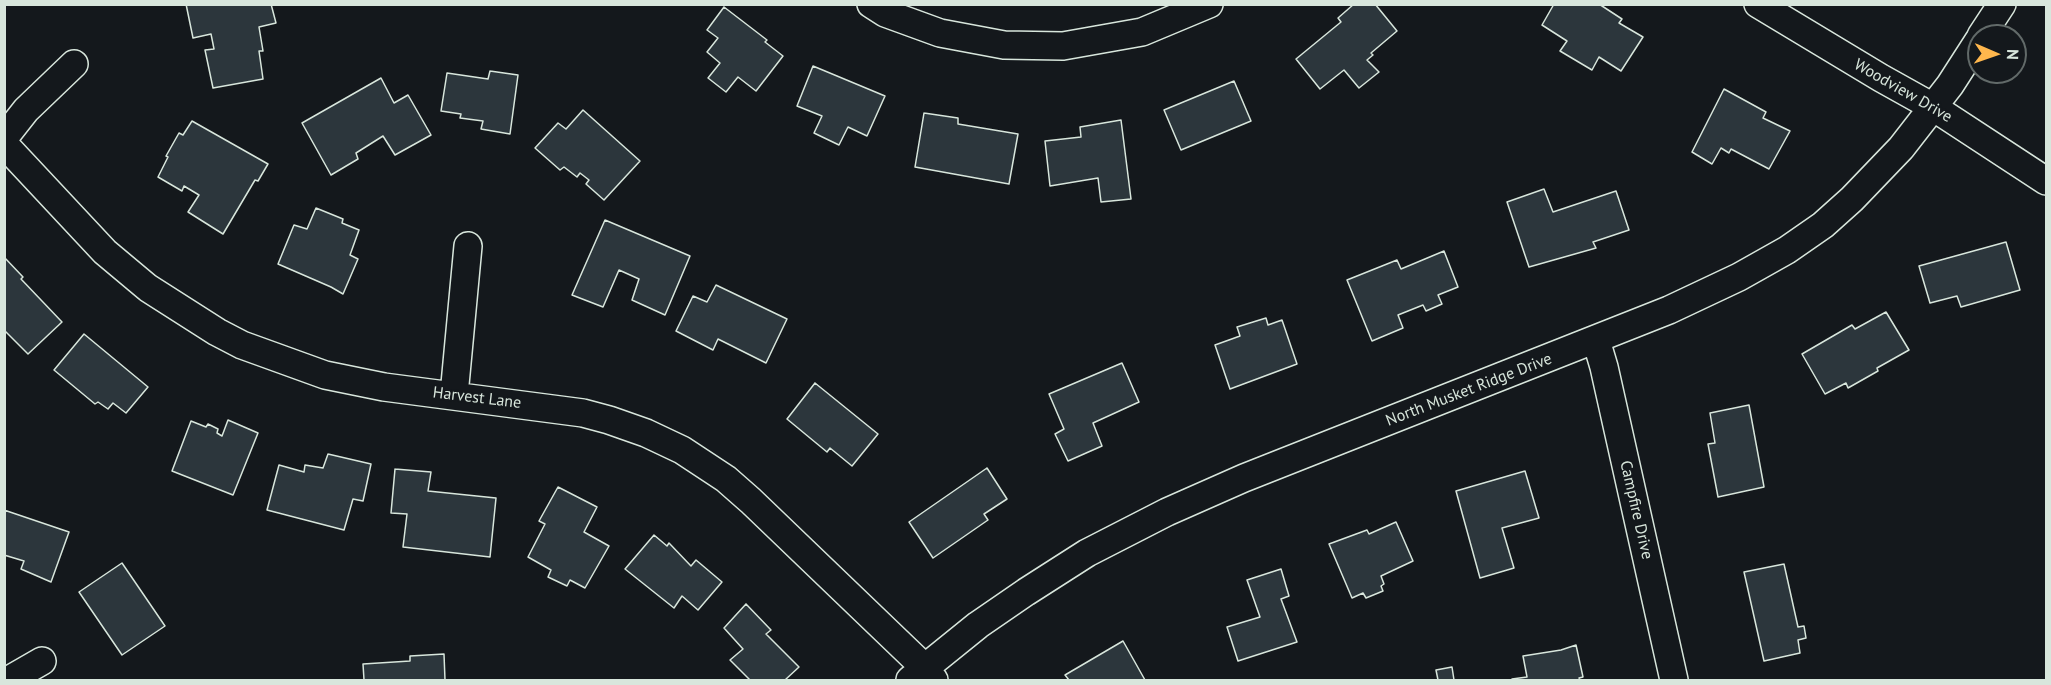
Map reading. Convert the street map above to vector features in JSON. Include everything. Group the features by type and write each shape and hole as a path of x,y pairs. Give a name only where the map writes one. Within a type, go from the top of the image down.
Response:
{"street":[{"path":"871,4 885,13 940,33 1004,45 1063,46 1142,33 1209,4"},
{"name":"Woodview Drive","path":"1758,4 1933,107 2046,181"},
{"name":"North Musket Ridge Drive","path":"1989,24 2002,4"},
{"name":"North Musket Ridge Drive","path":"923,676 978,625 1026,592 1087,553 1167,512 1244,478 1670,310 1739,277 1787,250 1823,225 1852,199 1901,148 1950,85 1967,58"},
{"path":"4,138 26,110 74,64"},
{"name":"Harvest Lane","path":"4,144 105,252 148,288 217,332 242,345 325,375 384,387 583,413 646,433 682,450 726,479 751,501 923,676"},
{"path":"454,395 468,246"},
{"name":"Campfire Drive","path":"1596,340 1674,681"},
{"path":"9,681 42,661"}],"building":[{"path":"186,4 271,4 276,23 259,27 263,51 259,51 263,79 213,88 205,50 214,49 211,34 193,38"},
{"path":"1354,4 1375,4 1397,31 1371,53 1373,55 1367,60 1379,72 1359,88 1344,70 1320,89 1296,59 1341,22 1338,18"},
{"path":"1554,4 1599,4 1622,19 1619,23 1643,37 1621,71 1599,57 1592,70 1560,51 1567,41 1542,25"},
{"path":"724,7 767,40 765,42 783,56 756,91 738,77 726,92 708,78 720,63 707,52 718,38 707,30"},
{"path":"813,66 885,96 867,136 848,127 839,145 814,133 822,116 797,106"},
{"path":"490,71 518,75 510,134 481,129 483,121 460,118 461,114 441,111 447,73 488,79"},
{"path":"381,78 394,103 408,95 431,135 395,155 383,136 356,153 358,159 331,175 302,123"},
{"path":"1234,81 1251,121 1181,150 1164,110"},
{"path":"1724,89 1766,112 1763,118 1790,131 1769,169 1731,149 1729,153 1721,148 1712,164 1692,152"},
{"path":"583,110 640,161 604,200 586,184 589,180 580,173 577,177 564,167 560,170 535,148 558,123 566,129"},
{"path":"924,113 958,118 958,124 1018,134 1009,184 915,167"},
{"path":"1121,120 1131,199 1101,202 1098,178 1050,186 1045,141 1081,137 1080,127"},
{"path":"192,121 268,164 258,181 255,180 223,234 188,212 199,195 184,186 182,191 158,177 168,157 166,156 179,133 183,135"},
{"path":"1544,189 1553,212 1616,191 1629,230 1593,242 1596,248 1529,267 1507,202"},
{"path":"316,208 343,219 342,223 359,230 350,255 358,259 343,294 278,264 294,225 307,229"},
{"path":"605,220 690,256 665,315 632,300 639,279 619,270 603,307 572,295"},
{"path":"2006,242 2020,290 1961,307 1957,296 1930,303 1919,266"},
{"path":"1444,251 1458,287 1438,295 1442,304 1426,311 1423,305 1398,315 1403,328 1372,341 1347,280 1397,260 1401,269"},
{"path":"4,257 23,277 21,279 62,322 28,354 4,330"},
{"path":"716,285 787,319 766,363 718,339 713,350 676,331 693,296 707,302"},
{"path":"1886,312 1909,350 1848,388 1846,383 1825,394 1802,354 1852,325 1855,329"},
{"path":"1266,318 1268,325 1282,320 1297,364 1230,389 1215,345 1240,336 1237,327"},
{"path":"84,334 148,387 126,413 113,403 108,409 98,402 95,404 54,370"},
{"path":"1122,363 1139,402 1093,423 1102,446 1068,461 1055,434 1064,429 1049,394"},
{"path":"815,383 878,434 852,466 830,448 827,452 787,419"},
{"path":"1749,405 1764,487 1718,497 1708,444 1715,443 1710,413"},
{"path":"228,420 258,433 233,495 172,471 191,421 206,427 208,424 218,429 217,433 222,436"},
{"path":"328,454 371,464 363,501 353,499 344,530 267,510 279,465 304,472 305,465 323,468"},
{"path":"987,468 1007,499 984,514 988,520 933,558 909,522"},
{"path":"395,469 431,472 428,491 496,498 490,557 403,547 407,514 391,513"},
{"path":"1525,471 1539,518 1502,528 1514,568 1480,578 1456,491"},
{"path":"558,487 597,507 584,532 609,546 585,588 570,580 567,586 548,577 551,570 528,557 545,524 539,521"},
{"path":"4,510 69,532 51,582 21,569 24,561 4,555"},
{"path":"1396,522 1413,561 1381,576 1384,584 1381,586 1383,591 1366,598 1363,593 1352,598 1329,544 1367,530 1369,534"},
{"path":"654,535 667,546 669,543 691,566 696,560 722,582 698,610 682,596 674,608 625,569"},
{"path":"122,563 165,626 122,655 79,592"},
{"path":"1784,564 1798,627 1804,626 1806,638 1798,640 1800,653 1764,661 1744,572"},
{"path":"1281,569 1289,596 1281,599 1297,642 1238,661 1227,627 1260,617 1247,580"},
{"path":"746,604 771,630 766,634 799,667 785,680 750,680 730,660 743,649 724,628"},
{"path":"1123,641 1145,680 1069,680 1065,675"},
{"path":"1576,645 1583,677 1579,678 1580,680 1512,680 1527,677 1523,656 1561,650"},
{"path":"444,654 445,680 364,680 363,664 410,661 410,656"},
{"path":"1452,667 1454,680 1438,680 1436,670"}]}
